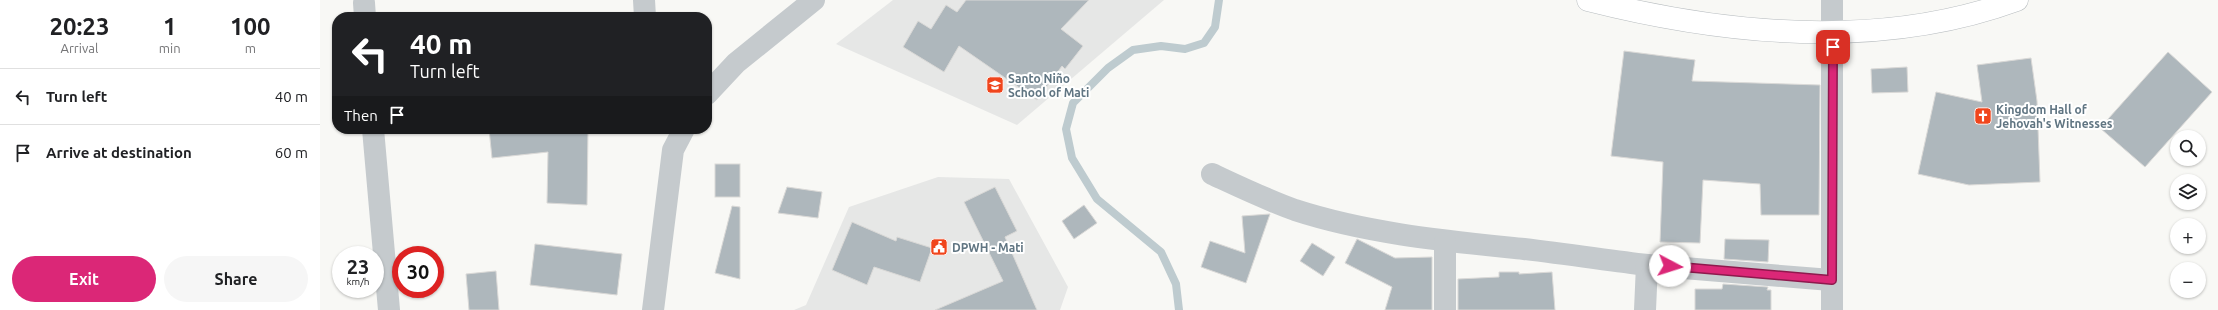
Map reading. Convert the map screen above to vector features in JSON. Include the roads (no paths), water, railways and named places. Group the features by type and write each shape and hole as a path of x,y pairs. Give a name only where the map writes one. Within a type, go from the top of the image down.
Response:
{"main road":[{"path":"1588,0 1648,14 1716,25 1775,31 1833,32 1892,28 1948,20 1994,9 2017,0"}],"street":[{"path":"644,0 645,12"},
{"path":"712,89 736,63 814,0"},
{"path":"1832,0 1832,310"},
{"path":"373,134 389,310"},
{"path":"668,134 673,150"},
{"path":"653,310 673,150 681,134"},
{"path":"1212,174 1295,210 1333,221 1445,242 1524,249 1648,265 1832,280"},
{"path":"1445,242 1445,310"},
{"path":"1645,310 1648,265"}],"waterway":[{"path":"1179,310 1176,284 1161,252 1097,199 1072,158 1066,129 1073,103 1108,68 1133,50 1161,46 1185,49 1204,43 1215,27 1219,0"}],"place":[{"name":"Santo Niño School of Mati","path":"995,85"},
{"name":"Kingdom Hall of Jehovah's Witnesses","path":"1983,116"},
{"name":"DPWH - Mati","path":"939,247"}]}
